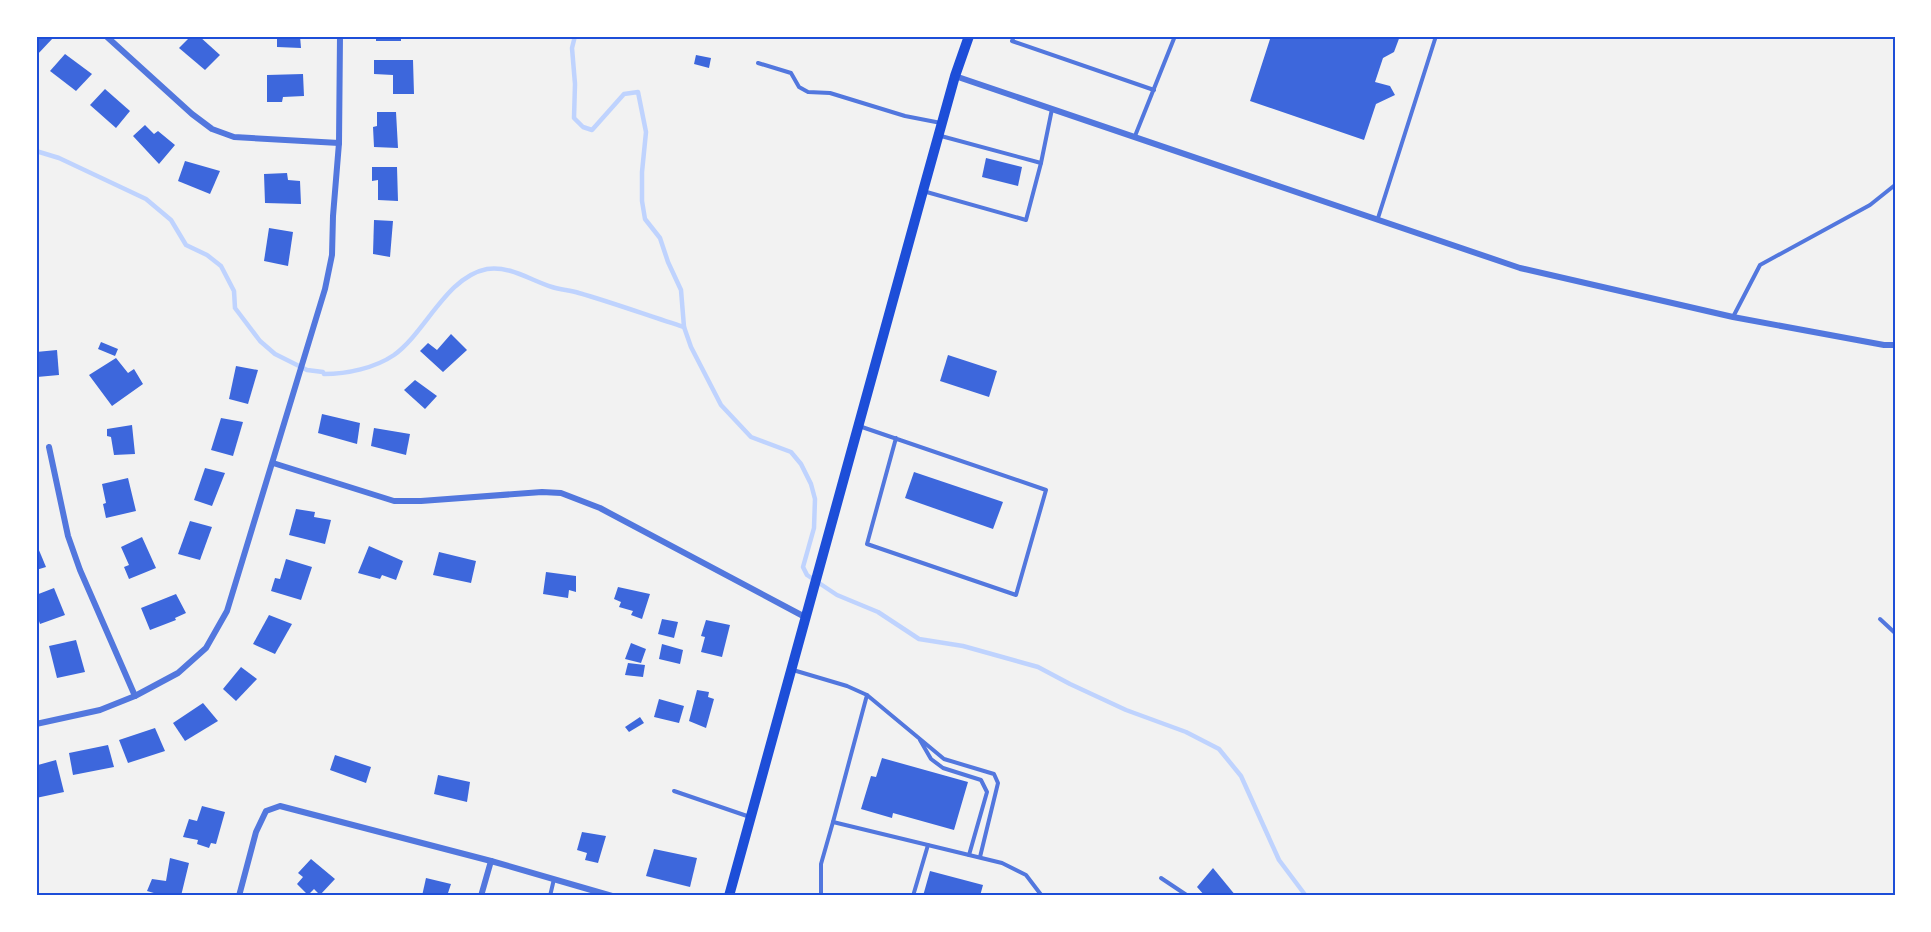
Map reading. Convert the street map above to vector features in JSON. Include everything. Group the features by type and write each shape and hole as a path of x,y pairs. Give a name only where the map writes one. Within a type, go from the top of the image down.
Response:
{"main road":[{"path":"729,896 820,559 955,76 969,36"}],"street":[{"path":"106,36 192,114 212,129 234,137 339,142"},
{"path":"36,724 100,710 135,696 178,673 206,648 227,611 325,289 332,255 339,142 340,36"},
{"path":"955,76 1520,268 1733,317 1884,345 1895,345"},
{"path":"49,447 68,536 80,570 135,696"},
{"path":"273,462 394,501 542,492 561,493 600,508 805,617"},
{"path":"239,896 256,832 266,811 280,806 491,861 612,896"},
{"path":"481,896 491,861"}],"lane":[{"path":"1014,36 1012,41 1154,90"},
{"path":"1135,136 1175,36"},
{"path":"1377,218 1436,36"},
{"path":"758,63 791,73 799,87 808,92 830,93 905,116 942,123"},
{"path":"923,191 1026,220 1052,109"},
{"path":"939,135 1041,163"},
{"path":"1733,317 1760,265 1870,205 1895,185"},
{"path":"858,426 896,438 1046,490 1016,595 867,544 896,438"},
{"path":"1880,619 1895,633"},
{"path":"791,669 847,686 867,695 944,759 994,774 998,783 980,857"},
{"path":"821,896 821,864 867,695"},
{"path":"919,738 931,759 943,768 981,780 987,792 969,855"},
{"path":"674,791 751,817"},
{"path":"833,822 1002,863 1026,875 1042,896"},
{"path":"913,896 928,845"},
{"path":"1161,878 1188,896"},
{"path":"550,896 554,879"}],"building":[{"path":"36,36 53,38 36,56"},
{"path":"191,36 199,36 220,55 205,70 179,48"},
{"path":"277,36 300,36 301,48 277,47"},
{"path":"376,36 401,36 401,41 376,41"},
{"path":"1271,36 1400,36 1394,52 1383,58 1375,82 1390,86 1395,95 1376,104 1364,140 1250,101"},
{"path":"65,54 92,74 76,91 50,71"},
{"path":"696,55 711,58 709,68 694,64"},
{"path":"374,60 413,60 414,94 393,94 393,75 374,74"},
{"path":"303,74 304,96 283,97 282,102 267,102 267,75"},
{"path":"105,89 130,111 116,128 90,105"},
{"path":"377,112 396,112 398,148 374,147 373,127 377,126"},
{"path":"145,125 154,134 158,131 175,145 159,164 133,136"},
{"path":"986,158 1022,167 1018,186 982,177"},
{"path":"185,161 220,171 210,194 178,181"},
{"path":"372,167 397,167 398,201 378,200 378,180 372,181"},
{"path":"287,173 288,180 300,181 301,204 265,203 264,174"},
{"path":"374,220 393,221 390,257 373,254"},
{"path":"269,228 293,232 288,266 264,261"},
{"path":"451,334 467,350 443,372 420,351 428,343 437,350"},
{"path":"101,342 118,349 115,356 98,349"},
{"path":"57,350 59,375 37,377 36,352"},
{"path":"948,355 997,371 989,397 940,381"},
{"path":"116,358 128,373 134,369 143,384 112,406 89,375"},
{"path":"236,366 258,370 248,404 229,399"},
{"path":"415,380 437,396 425,409 404,390"},
{"path":"322,414 360,423 357,444 318,433"},
{"path":"221,418 243,422 233,456 211,450"},
{"path":"132,425 135,454 114,455 111,437 107,436 107,429"},
{"path":"374,428 410,434 406,455 371,446"},
{"path":"205,468 225,473 212,506 194,500"},
{"path":"914,472 1003,502 993,529 905,498"},
{"path":"128,478 136,511 106,518 102,484"},
{"path":"296,509 315,512 314,517 331,520 325,544 289,535"},
{"path":"190,521 212,527 200,560 178,554"},
{"path":"142,537 156,568 129,579 124,567 129,565 121,547"},
{"path":"36,543 46,567 36,570"},
{"path":"369,546 403,561 396,580 382,575 380,579 358,573"},
{"path":"439,552 476,561 471,583 433,575"},
{"path":"286,559 312,567 301,600 271,591 275,578 280,579"},
{"path":"546,572 576,576 576,592 569,590 568,598 543,594"},
{"path":"618,587 650,594 642,619 631,615 633,611 619,607 621,602 614,599"},
{"path":"54,588 65,615 40,624 36,612 36,595"},
{"path":"176,594 186,613 175,618 176,620 150,630 141,608"},
{"path":"269,615 292,624 275,654 253,644"},
{"path":"662,619 678,622 674,638 658,634"},
{"path":"706,620 730,625 722,657 701,652 705,637 701,636"},
{"path":"76,640 85,672 57,678 49,646"},
{"path":"631,643 646,649 641,663 625,659"},
{"path":"662,644 683,650 680,664 659,659"},
{"path":"628,663 645,665 643,677 625,675"},
{"path":"241,667 257,679 236,701 223,689"},
{"path":"697,690 709,692 708,697 714,699 706,728 689,721"},
{"path":"659,699 684,706 679,723 654,717"},
{"path":"203,703 218,721 185,741 173,723"},
{"path":"640,717 644,723 629,732 625,727"},
{"path":"155,728 165,751 128,763 119,740"},
{"path":"108,745 114,767 73,775 69,753"},
{"path":"335,755 371,767 366,783 330,770"},
{"path":"882,758 968,782 954,830 893,813 892,818 861,809 871,776 876,777"},
{"path":"56,760 64,792 36,798 36,761 38,765"},
{"path":"438,775 470,782 467,802 434,794"},
{"path":"202,806 225,812 216,844 211,843 209,848 197,844 198,840 183,837 189,819 197,821"},
{"path":"582,832 606,836 598,863 585,860 587,853 577,850"},
{"path":"654,849 697,858 690,887 646,876"},
{"path":"170,858 189,863 181,896 164,896 147,891 152,879 166,881"},
{"path":"311,859 335,879 320,895 314,889 308,895 297,884 303,877 298,873"},
{"path":"1213,868 1236,896 1205,896 1197,887"},
{"path":"930,871 983,885 980,896 923,896"},
{"path":"426,878 451,884 447,896 422,896"}],"waterway":[{"path":"575,36 572,48 575,84 574,118 583,127 592,130 624,94 638,92 646,132 642,172 642,201 645,219 660,238 681,290 684,327 691,347 721,405 751,437 791,452 801,464 811,484 815,499 814,528 803,567 807,575 837,595 878,612 919,639 963,646 1038,667 1126,710 1186,732 1219,749 1241,776 1279,860 1306,896"},
{"path":"36,151 59,158 146,199 171,220 186,245 207,255 221,266 234,291 235,308 260,341 275,354 307,370 324,374 342,373 370,367 386,360 406,345 437,306 460,283 473,274 495,268 512,271 552,287 576,292 684,327"}]}
